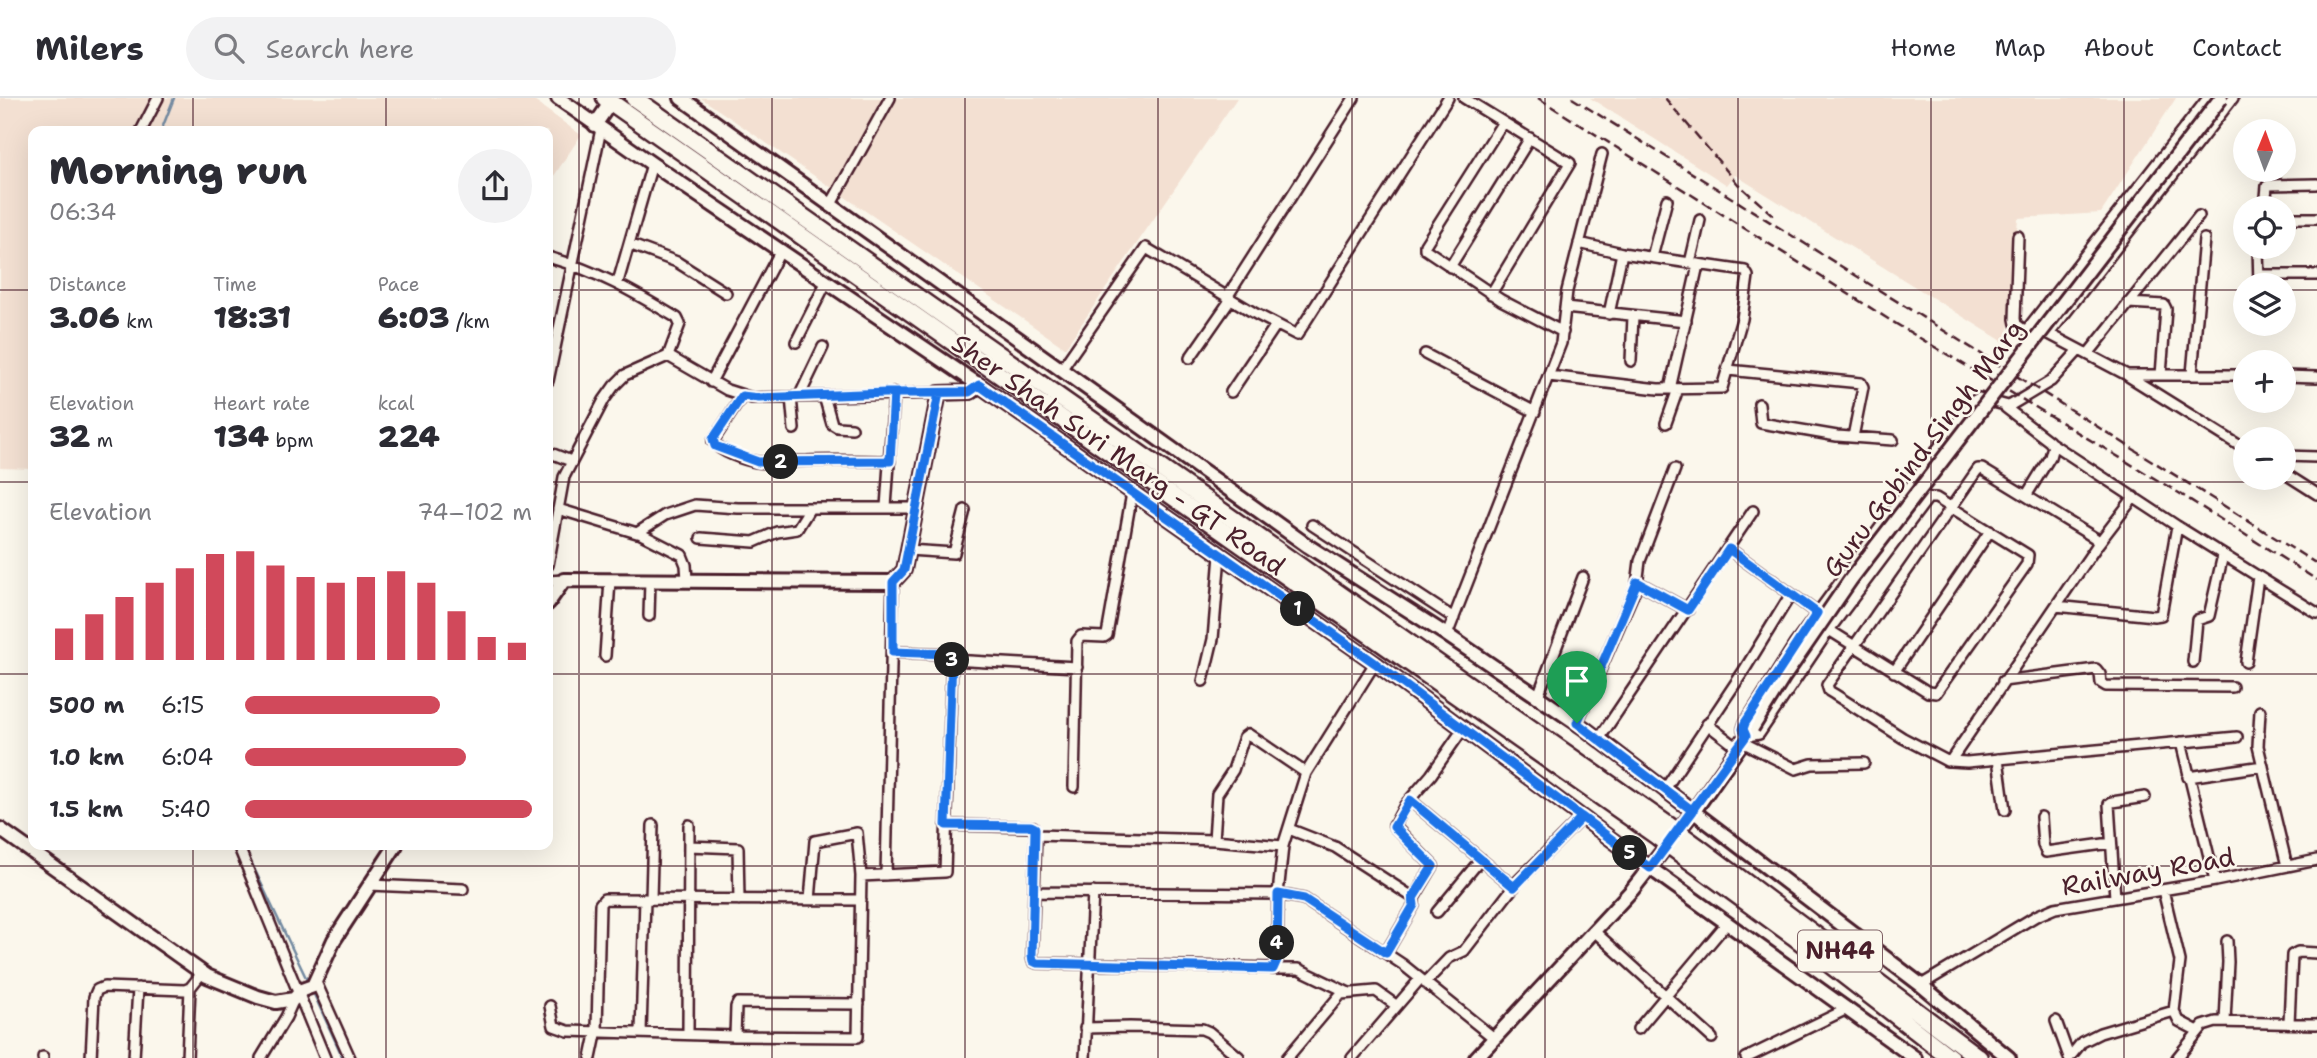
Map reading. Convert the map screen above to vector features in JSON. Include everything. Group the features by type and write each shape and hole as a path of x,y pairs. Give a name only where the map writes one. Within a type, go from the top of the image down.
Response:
{"highway":[{"name":"Sher Shah Suri Marg - GT Road","path":"634,98 1979,1058"},
{"name":"Sher Shah Suri Marg - GT Road","path":"606,104 1663,831"},
{"name":"Sher Shah Suri Marg - GT Road","path":"1694,853 1793,936 1951,1058"}],"street":[{"path":"144,126 158,98"},
{"name":"Sher Shah Suri Marg - GT Road","path":"558,98 979,385 1039,421 1132,493 1375,663 1650,868 1915,1058"},
{"name":"Sher Shah Suri Marg - GT Road","path":"681,98 1065,378 1308,546 1577,723 1921,985 2009,1058"},
{"path":"830,206 890,98"},
{"path":"1190,358 1354,98"},
{"path":"1065,378 1145,248 1294,335 1299,333 1448,98"},
{"path":"1464,98 1570,162 1491,294"},
{"path":"2018,236 2015,319 2016,324 2024,330 2208,98"},
{"name":"Guru Gobind Singh Marg","path":"1476,1058 1650,868 1745,738 1851,579 2221,98"},
{"path":"2232,98 2049,332 2051,336 2127,375 2233,441"},
{"path":"553,354 598,127 606,104"},
{"path":"1503,122 1425,246 1428,253 1491,294 1563,332"},
{"path":"1450,267 1530,138"},
{"path":"1447,635 1549,376 1563,332 1567,291 1602,155"},
{"path":"618,282 652,164"},
{"path":"2266,196 2269,185 2317,184"},
{"path":"1652,257 1667,200"},
{"path":"1745,738 1745,723 1817,613 1972,402 1979,398 2008,406 2051,382 2128,303 2199,216"},
{"path":"2296,218 2317,218"},
{"path":"1666,423 1686,321 1700,220"},
{"path":"2192,374 2204,239"},
{"path":"1549,376 1674,390 1722,388 1742,319 1748,274 1742,270 1622,253 1579,243"},
{"path":"629,244 677,262 726,293"},
{"path":"711,382 781,250"},
{"path":"1609,314 1622,253"},
{"path":"553,258 618,282 680,324 668,356 625,375 614,386 571,461 554,509 639,533 682,555 687,580"},
{"path":"2296,275 2317,275"},
{"path":"796,342 827,281"},
{"path":"2128,303 2164,305 2166,310 2161,375"},
{"path":"1565,309 1686,321"},
{"path":"1630,361 1633,316"},
{"path":"1231,391 1276,325"},
{"path":"794,429 795,397 823,347"},
{"path":"1425,354 1535,412"},
{"path":"668,356 711,382 742,396 759,398 969,392 979,385"},
{"path":"1728,370 1861,383 1863,387 1853,437"},
{"path":"2127,375 2233,375"},
{"path":"2296,376 2317,376"},
{"path":"886,507 894,393"},
{"path":"553,581 893,582 903,573 939,393"},
{"path":"742,396 713,439 715,446 758,462 890,461"},
{"path":"824,396 832,424 852,428"},
{"path":"1759,404 1761,423 1789,429 1893,440"},
{"path":"2008,406 2007,411 2051,443 2176,526 2317,613"},
{"path":"2026,496 2050,457 2053,449 2051,443"},
{"path":"553,454 571,461"},
{"path":"2296,456 2317,457"},
{"path":"1577,723 1637,582 1640,561 1675,469"},
{"path":"2098,544 2095,538 1979,469 1950,506 1829,681 1829,691 1903,737 1950,761 2236,737"},
{"path":"2296,481 2317,494"},
{"path":"1074,788 1078,638 1107,635 1132,493"},
{"path":"1745,738 1759,734 1829,630 1926,500 1933,497 1950,506 2026,553 2028,558 1938,691 1931,693 1829,630"},
{"path":"1950,761 2098,544 2134,497"},
{"path":"639,533 662,517 691,505 723,508 916,508"},
{"path":"701,538 757,541 777,532 797,529 810,508"},
{"path":"908,550 954,553 965,510"},
{"path":"1599,739 1754,511"},
{"path":"1312,525 1454,618"},
{"path":"2056,606 2161,615 2176,526"},
{"path":"1894,672 1990,531"},
{"path":"1729,549 1817,613"},
{"path":"1202,681 1213,639 1220,555"},
{"path":"2193,662 2197,620 2209,616 2223,555"},
{"path":"1538,696 1583,577"},
{"path":"2246,662 2258,577"},
{"path":"553,596 564,580"},
{"path":"605,656 610,580"},
{"path":"649,616 650,580"},
{"path":"886,875 893,582"},
{"path":"1637,582 1688,610"},
{"path":"1665,789 1791,594"},
{"path":"861,876 945,873 952,656 893,652"},
{"path":"952,660 1077,667"},
{"path":"1273,969 1277,960 1278,894 1283,846 1306,773 1375,663"},
{"path":"2003,681 2096,669 2101,683 2106,686 2232,687"},
{"path":"2260,711 2258,746 2287,866"},
{"path":"1707,724 1745,738 1796,769 1812,764 1864,763"},
{"path":"1386,953 1414,905 1413,898 1433,866 1394,827 1410,800 1463,729"},
{"path":"1214,840 1217,794 1233,769 1247,734 1306,773"},
{"path":"2181,742 2215,881"},
{"path":"1998,759 2004,810"},
{"path":"2188,777 2263,766"},
{"path":"2115,898 2109,804 2145,797"},
{"path":"1410,800 1514,887"},
{"path":"1352,1058 1422,981 1449,958 1464,951 1514,887 1582,817"},
{"path":"2041,817 2046,852 2111,844"},
{"path":"641,1032 653,825"},
{"path":"688,1033 689,825"},
{"path":"946,825 1035,828 1033,961 1088,965 1299,969 1349,993"},
{"path":"0,829 28,849"},
{"path":"1289,829 1335,847 1413,898"},
{"path":"550,1006 551,1020 558,1028 574,1032 597,1030 855,1038 859,1033 861,900 857,833 816,840 812,846 810,900"},
{"path":"1036,835 1214,840 1283,846"},
{"path":"689,846 737,848 739,900"},
{"path":"29,850 202,973 270,1001 283,1002 304,990"},
{"path":"240,850 304,990 325,1058"},
{"path":"261,1058 393,850"},
{"path":"1437,912 1481,859"},
{"name":"Railway Road","path":"1921,985 2048,910 2317,860"},
{"path":"369,885 463,889"},
{"path":"2163,890 2180,961 2174,1011 2179,1021 2198,1031"},
{"path":"1034,892 1278,894 1304,899 1386,953 1494,1038"},
{"path":"1085,1058 1093,892"},
{"path":"592,1058 597,1030 601,901 606,898 861,900"},
{"path":"1638,1029 1727,923"},
{"path":"1594,931 1712,1038"},
{"path":"2225,1021 2227,941"},
{"path":"2289,1023 2292,955 2298,952 2317,953"},
{"path":"92,1058 95,993 104,987 185,990 190,988 202,973"},
{"path":"134,1058 138,988"},
{"path":"187,1058 190,988"},
{"path":"304,990 350,1058"},
{"path":"1287,1058 1339,995 1378,991 1397,1006"},
{"path":"735,1036 738,1003 859,1004"},
{"path":"1746,1058 1847,1009"},
{"path":"2056,1021 2069,1057 2082,1042 2100,1033 2174,1011"},
{"path":"2177,1058 2198,1031 2208,1023 2225,1021 2317,1024"},
{"path":"1085,1028 1202,1029 1239,1058"}],"shaded area":[{"path":"0,98 530,98 581,135 553,177 553,126 28,126 28,469 0,468"},
{"path":"701,98 1237,98 1065,348"},
{"path":"1590,98 2176,98 2101,213 2018,218 2007,344 1735,175 1727,185"}],"waterway":[{"path":"163,126 174,98"},
{"path":"245,850 309,984"},
{"path":"312,990 343,1058"}],"tunnel":[{"path":"1043,417 1064,387"}],"railway":[{"path":"1538,98 1893,322 2179,493 2317,580"},
{"path":"1572,98 2317,564"},
{"path":"1665,98 1738,184 1775,217"}],"route":[{"path":"1577,723 1637,582 1688,610 1729,549 1817,613 1743,726 1746,736 1693,811 1650,868 1582,817 1514,887 1410,800 1394,827 1433,866 1413,898 1414,905 1386,953 1304,899 1278,894 1277,960 1273,969 1037,963 1032,959 1035,828 946,825 952,657 948,654 893,652 893,582 904,570 939,393 894,393 886,393 759,398 742,396 713,439 715,446 758,462 890,461 894,393 969,392 979,385 1375,663 1419,696 1650,868 1693,811 1577,723"}]}
